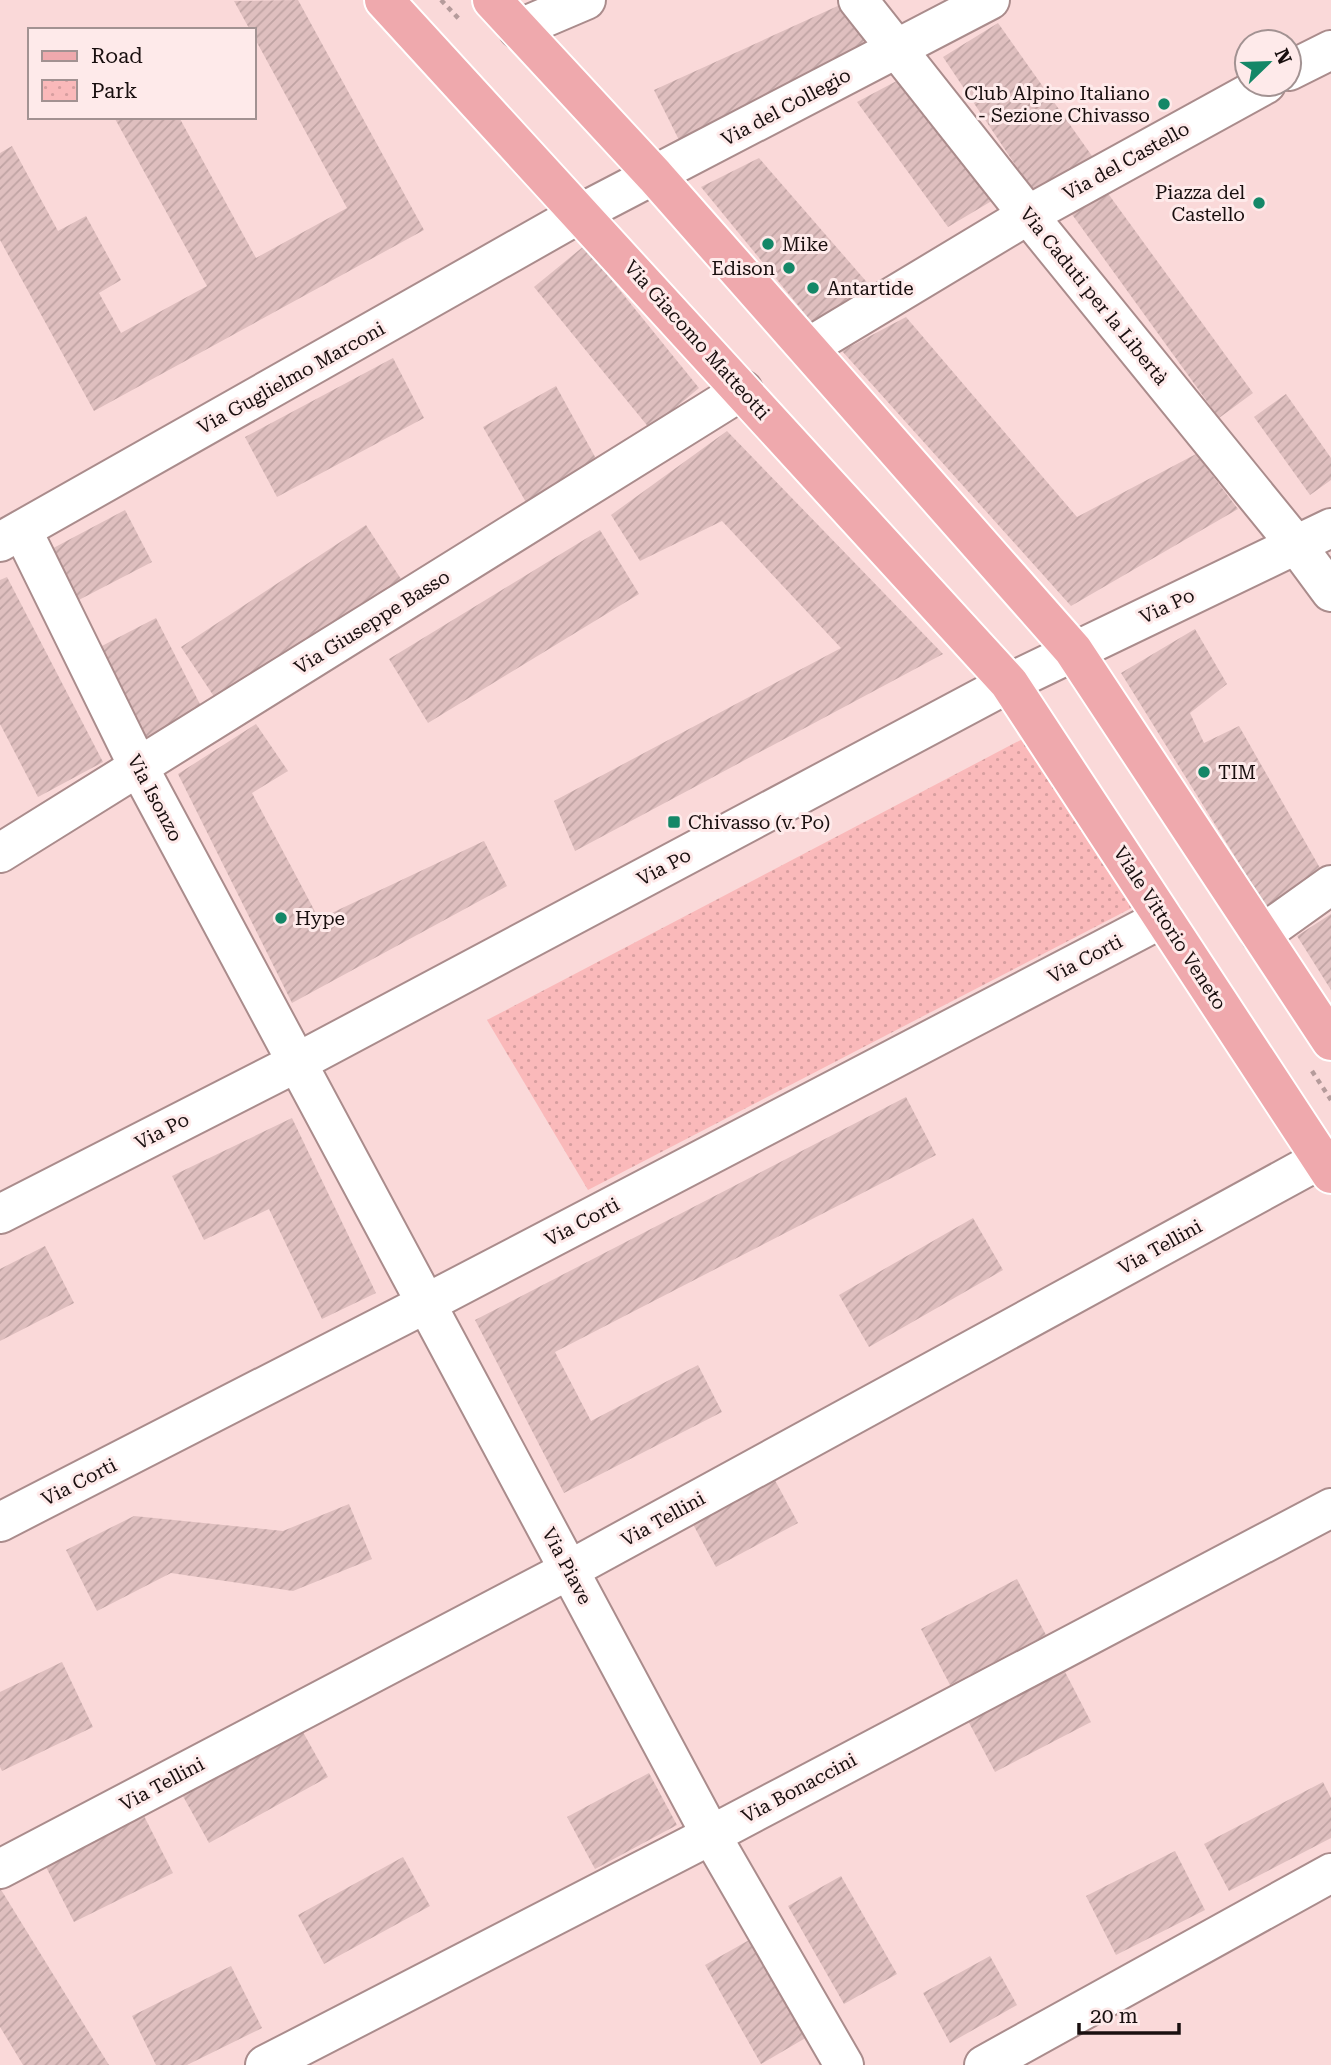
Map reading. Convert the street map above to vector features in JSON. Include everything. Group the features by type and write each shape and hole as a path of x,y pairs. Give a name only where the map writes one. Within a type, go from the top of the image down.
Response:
{"main road":[{"name":"Via Giacomo Matteotti","path":"384,0 1009,683"},
{"path":"492,0 655,176 1073,650 1331,1041"},
{"name":"Viale Vittorio Veneto","path":"1009,683 1326,1166"}],"street":[{"path":"518,29 586,0"},
{"name":"Via Caduti per la Libertà","path":"859,0 1028,215 1297,545 1331,592"},
{"name":"Via del Collegio","path":"581,213 990,0"},
{"path":"1303,64 1331,50"},
{"name":"Via del Castello","path":"807,348 1028,215 1241,98"},
{"name":"Via Guglielmo Marconi","path":"11,536 581,213"},
{"name":"Via Giuseppe Basso","path":"0,853 743,390"},
{"name":"Via Po","path":"0,1214 298,1062 1073,650 1331,528"},
{"name":"Via Isonzo","path":"11,536 298,1062"},
{"path":"1261,935 1331,886"},
{"name":"Via Corti","path":"0,1522 427,1303 1163,918"},
{"name":"Via Piave","path":"298,1062 711,1835 844,2065"},
{"name":"Via Tellini","path":"0,1869 569,1570 1326,1166"},
{"name":"Via Bonaccini","path":"265,2065 711,1835 1331,1508"},
{"path":"984,2065 1331,1873"}],"green space":[{"path":"1032,734 1147,900 588,1190 487,1020"}],"building":[{"path":"298,0 424,230 94,411 0,240 0,153 12,146 58,231 86,216 121,280 99,293 121,333 207,286 115,119 180,119 256,258 347,208 256,41 256,28 249,28 234,1"},
{"path":"842,4 873,49 682,146 654,90"},
{"path":"998,23 1097,163 1038,199 943,57"},
{"path":"906,76 995,199 948,227 857,102"},
{"path":"759,158 878,295 819,331 701,187"},
{"path":"1104,188 1253,393 1219,418 1071,213"},
{"path":"584,246 699,388 650,429 534,287"},
{"path":"906,317 1077,517 1196,454 1238,509 1071,606 842,351"},
{"path":"393,358 424,418 277,497 245,437"},
{"path":"556,386 599,464 527,504 483,427"},
{"path":"1286,394 1331,458 1331,480 1310,495 1254,417"},
{"path":"727,431 943,654 575,851 554,801 841,648 722,521 640,561 611,515"},
{"path":"125,510 152,562 71,604 44,553"},
{"path":"366,525 401,579 217,701 181,647"},
{"path":"600,530 639,594 428,723 389,659"},
{"path":"7,577 103,762 38,797 0,724 0,580"},
{"path":"156,618 203,710 143,741 96,649"},
{"path":"1195,629 1227,684 1190,713 1204,743 1239,726 1324,875 1270,913 1121,673"},
{"path":"256,724 288,771 252,793 319,919 484,841 507,886 292,1003 178,774"},
{"path":"1331,914 1331,990 1297,936"},
{"path":"906,1097 936,1155 555,1352 591,1421 698,1365 722,1412 564,1493 475,1320"},
{"path":"292,1118 376,1293 322,1319 269,1209 204,1240 172,1176"},
{"path":"973,1218 1003,1270 869,1347 839,1295"},
{"path":"45,1246 74,1303 0,1341 0,1269"},
{"path":"770,1471 798,1523 716,1567 688,1515"},
{"path":"349,1504 372,1559 293,1591 171,1573 97,1611 66,1550 134,1516 283,1531"},
{"path":"1017,1579 1046,1635 950,1685 921,1629"},
{"path":"62,1662 93,1727 2,1771 0,1692"},
{"path":"1062,1666 1091,1722 995,1772 966,1717"},
{"path":"298,1723 328,1777 209,1843 179,1789"},
{"path":"649,1773 677,1825 595,1869 567,1817"},
{"path":"1323,1782 1331,1798 1331,1838 1229,1891 1204,1844"},
{"path":"142,1812 173,1873 74,1922 43,1861"},
{"path":"1175,1851 1205,1910 1116,1955 1086,1896"},
{"path":"403,1857 430,1906 324,1964 298,1915"},
{"path":"841,1876 897,1974 844,2004 788,1906"},
{"path":"0,1888 109,2065 23,2065 0,2027"},
{"path":"758,1935 814,2033 761,2064 705,1965"},
{"path":"990,1956 1017,2005 950,2043 923,1993"},
{"path":"231,1966 262,2028 187,2065 156,2065 132,2016"}],"place":[{"name":"Club Alpino Italiano - Sezione Chivasso","path":"1164,104"},
{"name":"Piazza del Castello","path":"1259,203"},
{"name":"Mike","path":"768,244"},
{"name":"Edison","path":"789,268"},
{"name":"Antartide","path":"813,288"},
{"name":"TIM","path":"1204,772"},
{"name":"Chivasso (v. Po)","path":"674,822"},
{"name":"Hype","path":"281,918"}]}
